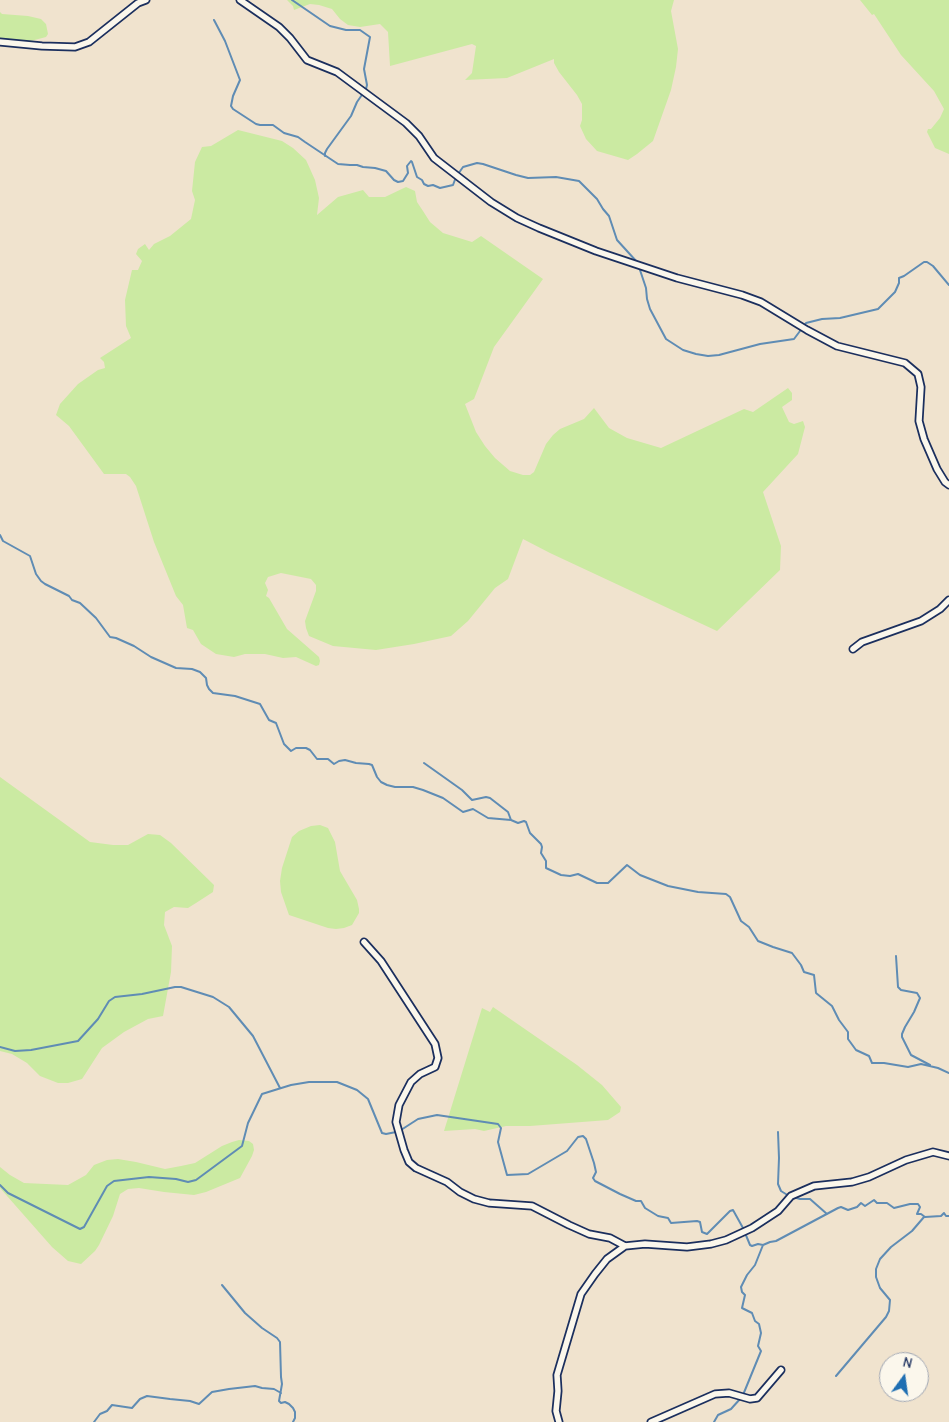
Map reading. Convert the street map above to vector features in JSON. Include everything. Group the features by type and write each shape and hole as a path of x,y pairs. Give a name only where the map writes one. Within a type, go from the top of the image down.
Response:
{"street":[{"path":"0,42 42,46 75,46 89,42 138,3 146,0"},
{"path":"240,0 279,27 290,38 306,60 337,72 406,123 419,136 434,158 491,202 517,218 596,251 676,278 742,295 761,302 837,346 905,363 918,374 921,386 919,421 924,439 937,469 949,485"},
{"path":"853,649 862,642 921,621 940,609 949,600"},
{"path":"364,942 381,961 436,1044 438,1058 435,1067 420,1074 411,1082 398,1105 396,1122 409,1162 416,1168 446,1182 474,1199 489,1203 532,1206 589,1234 610,1238 625,1246"},
{"path":"559,1422 556,1411 557,1374 581,1294 607,1259 625,1246 645,1244 687,1247 726,1240 752,1228 778,1211 791,1196 814,1186 852,1182 869,1178 906,1160 934,1152 949,1156"},
{"path":"651,1422 715,1394 729,1393 757,1398 780,1370"}],"green space":[{"path":"287,0 674,0 671,11 678,49 676,67 671,90 653,141 628,160 597,151 586,139 580,126 582,104 559,72 554,59 507,78 465,80 472,73 476,46 472,44 390,66 388,32 380,24 360,27 348,25 332,9 310,4 294,10"},
{"path":"860,0 949,0 949,154 935,148 927,132 940,118 944,109 934,91 901,55 874,14 872,15"},
{"path":"0,12 2,14 41,19 46,24 48,34 46,37 27,42 0,39"},
{"path":"238,130 282,141 306,160 315,180 319,198 317,215 338,197 363,190 369,197 385,197 406,187 415,191 417,202 430,222 443,233 472,242 481,236 543,279 494,347 474,399 465,404 476,432 485,446 510,471 523,475 530,475 534,472 546,444 553,435 560,429 584,419 594,408 609,428 627,438 661,448 744,409 753,412 788,388 792,393 792,400 782,407 789,422 794,424 803,421 805,427 798,454 763,492 781,546 780,570 717,631 523,539 508,579 495,588 468,621 451,636 376,650 333,646 309,636 306,628 305,621 316,591 316,585 311,579 281,573 268,577 265,583 268,590 266,596 287,629 319,657 319,665 316,666 296,657 283,658 265,654 245,654 234,657 216,654 201,644 193,630 187,628 183,605 176,596 154,542 136,486 126,474 104,474 69,426 56,415 60,404 78,384 98,370 105,368 104,362 100,358 131,338 126,326 125,300 132,270 138,270 142,261 136,254 138,249 145,244 149,250 154,244 170,236 191,219 195,200 192,191 195,162 202,147 211,146"},
{"path":"0,777 90,842 128,845 148,834 160,835 171,843 214,885 213,892 188,908 174,907 165,912 164,925 172,946 171,972 163,1016 148,1019 124,1032 102,1048 82,1079 68,1083 58,1083 40,1076 27,1063 12,1054 0,1051"},
{"path":"320,825 328,828 335,842 340,871 357,900 359,913 352,925 344,928 328,928 289,915 281,892 282,868 292,837 299,831 311,826"},
{"path":"493,1007 577,1065 602,1085 621,1107 620,1112 608,1120 506,1126 484,1131 475,1129 444,1131 482,1008 490,1012"},
{"path":"239,1140 249,1141 253,1144 254,1150 240,1178 194,1195 139,1188 128,1189 120,1194 113,1216 99,1245 81,1264 68,1261 52,1247 0,1188 0,1167 24,1183 68,1185 86,1175 94,1165 107,1160 118,1159 165,1169 195,1163 222,1146"}],"waterway":[{"path":"292,0 330,26 346,30 360,30 370,37 364,69 366,89 357,102 351,116 327,149 325,156"},
{"path":"214,20 225,41 240,80 231,106 256,124 273,125 284,133 298,137 338,164 357,165 386,171 398,182 403,181 408,173 407,166 411,161 417,177 424,184 440,188 453,185 463,167 477,163 528,178 556,177 579,181 597,199 609,216 617,240 637,262"},
{"path":"639,267 650,309 666,339 683,350 708,356 760,344 794,339 806,323 822,319 840,318 878,309 895,292 899,278 924,262 933,266 949,285"},
{"path":"0,535 3,541 30,556 36,574 41,581 80,603 96,618 110,637 134,646 151,657 176,668 192,669 200,672 206,678 207,685 213,693 235,696 260,704 269,720 276,723 284,744 291,751 296,748 306,748 317,759 328,759 334,764 345,760 369,764 372,765 381,782 387,785 413,787 423,790 443,798 463,812 473,809 488,818 511,820 518,823 524,821 530,833 541,844 541,853 546,861 546,868 561,875 570,876 578,874 597,883 608,883 627,865 640,875 668,886 698,892 726,894 730,897 741,921 749,927 758,941 792,953 804,972 814,975 816,993 832,1006 848,1032 848,1039 856,1050 869,1056 872,1063 908,1067 921,1064 949,1073"},
{"path":"424,763 462,790 472,800 490,798 508,812 511,820"},
{"path":"896,956 898,987 901,990 917,993 920,998 902,1037 911,1055 930,1065"},
{"path":"0,1047 15,1051 31,1050 78,1041 98,1019 109,1001 115,997 181,987 213,997 229,1007 253,1036 280,1088"},
{"path":"0,1185 8,1193 80,1229 84,1227 107,1186 114,1181 149,1177 188,1182 196,1180 242,1146 248,1123 262,1094 291,1085 309,1082 337,1082 357,1090 368,1099 382,1133 396,1132"},
{"path":"401,1130 418,1119 437,1115 498,1124 501,1128 498,1142 507,1175 528,1174 567,1151 578,1137 583,1136 586,1139 594,1163 596,1172 593,1178 595,1181 636,1201 641,1201 645,1208 658,1216 668,1218 671,1223 700,1222 702,1232 707,1234 733,1210 750,1245 763,1245"},
{"path":"778,1132 778,1184 781,1191 789,1196"},
{"path":"793,1197 810,1199 827,1214"},
{"path":"743,1395 761,1351 758,1346 761,1333 759,1324 755,1321 752,1313 742,1308 745,1295 741,1287 755,1265 763,1245 776,1241 838,1208 841,1207 848,1210 857,1207 861,1203 865,1206 874,1200 877,1203 887,1203 894,1208 918,1204 920,1207 917,1214 925,1217 941,1216 944,1213 946,1216 949,1216"},
{"path":"836,1376 889,1311 890,1300 880,1288 876,1277 876,1269 880,1259 891,1247 912,1231 924,1217"},
{"path":"222,1285 245,1313 280,1342 282,1384 279,1401 281,1403 285,1402 293,1408 295,1412 293,1422"},
{"path":"94,1422 100,1414 107,1411 112,1405 132,1408 140,1399 147,1396 190,1401 199,1404 212,1392 229,1389 255,1386 274,1389 281,1393"},
{"path":"714,1422 718,1415 731,1409 740,1399"}]}
